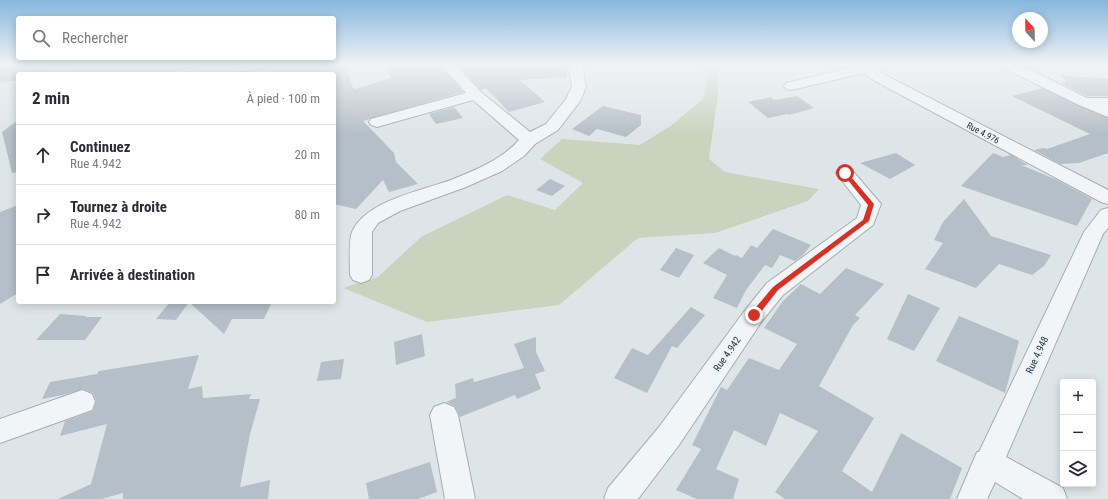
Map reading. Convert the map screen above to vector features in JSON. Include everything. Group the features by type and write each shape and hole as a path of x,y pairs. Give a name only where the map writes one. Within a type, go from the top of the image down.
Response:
{"street":[{"path":"469,87 529,140"},
{"path":"361,275 362,231 372,219 393,207 459,183 496,167 518,152 529,140 552,127 573,100 578,87"},
{"name":"Rue 4.976","path":"900,87 1108,198"},
{"path":"1057,87 1084,102 1108,112"},
{"path":"377,122 476,95"},
{"path":"1084,102 1108,103"},
{"name":"Rue 4.942","path":"619,499 669,436 754,315 775,289 866,221 871,204 845,173"},
{"name":"Rue 4.948","path":"972,499 1094,232 1108,214"},
{"path":"0,431 82,402"},
{"path":"444,415 460,499"},
{"path":"988,462 1052,499"}],"green space":[{"path":"706,87 718,87 709,159 725,172 819,189 808,201 715,233 638,238 559,305 427,322 343,288 378,277 421,237 507,195 555,210 583,183 540,159 562,139 640,145 672,125 703,99"}],"building":[{"path":"336,87 353,87 356,89 361,87 459,87 463,92 363,121 394,153 396,162 418,184 389,192 383,180 356,209 336,204"},
{"path":"478,87 528,87 545,102 509,112 486,88 481,90"},
{"path":"1070,87 1108,87 1108,96 1087,96"},
{"path":"1042,88 1108,118 1108,153 1079,163 1060,164 1034,150 1044,148 1047,149 1090,134 1012,96"},
{"path":"797,96 814,108 789,115 787,114 768,118 748,102 771,97 774,100"},
{"path":"603,106 641,115 641,125 626,137 597,129 589,136 572,129"},
{"path":"454,107 463,118 436,124 429,114"},
{"path":"16,122 16,172 12,173 2,132"},
{"path":"896,153 915,165 890,179 860,163"},
{"path":"993,153 1003,157 1011,155 1028,165 1021,165 1057,180 1092,199 1077,226 961,186"},
{"path":"550,179 565,186 552,196 536,190"},
{"path":"964,199 991,236 1051,255 1044,266 1032,275 999,264 976,288 925,269 943,243 934,240 943,222"},
{"path":"16,206 16,294 0,304 0,212"},
{"path":"773,229 811,245 803,255 795,261 780,255 772,268 765,265 746,290 737,308 713,298 727,275 703,263 719,248 742,258 751,245 757,248"},
{"path":"676,248 694,255 679,278 660,270"},
{"path":"846,268 884,284 855,315 860,318 853,325 819,386 874,418 842,471 872,492 901,433 962,468 950,499 785,499 775,492 818,431 780,413 766,446 734,430 716,469 739,479 733,499 697,499 676,490 701,449 692,445 721,387 727,390 749,358 779,370 797,344 764,328 783,301 801,284 820,294"},
{"path":"908,294 940,308 914,351 887,339"},
{"path":"168,304 188,304 176,320 156,319"},
{"path":"191,304 271,304 264,319 232,319 224,334"},
{"path":"691,307 705,315 677,348 672,346 647,393 614,378 632,348 648,355"},
{"path":"60,314 86,316 85,317 102,317 85,340 36,340"},
{"path":"959,316 1019,341 1005,393 936,361"},
{"path":"422,334 425,356 396,365 394,342"},
{"path":"536,337 536,352 545,371 535,374 541,389 517,399 515,395 460,417 455,406 446,402 456,398 455,384 473,378 474,382 524,368 514,344"},
{"path":"199,355 188,389 202,386 203,398 251,394 249,399 260,399 250,434 240,487 270,480 268,499 123,499 123,493 101,499 58,499 91,484 107,424 60,436 65,421 93,411 96,401 93,393 83,389 42,399 50,382 97,374 99,371"},
{"path":"344,359 341,379 317,381 321,362"},
{"path":"430,462 437,492 418,499 369,499 366,483"}],"route":[{"path":"754,315 775,289 866,221 870,212 871,204 845,173"}]}
